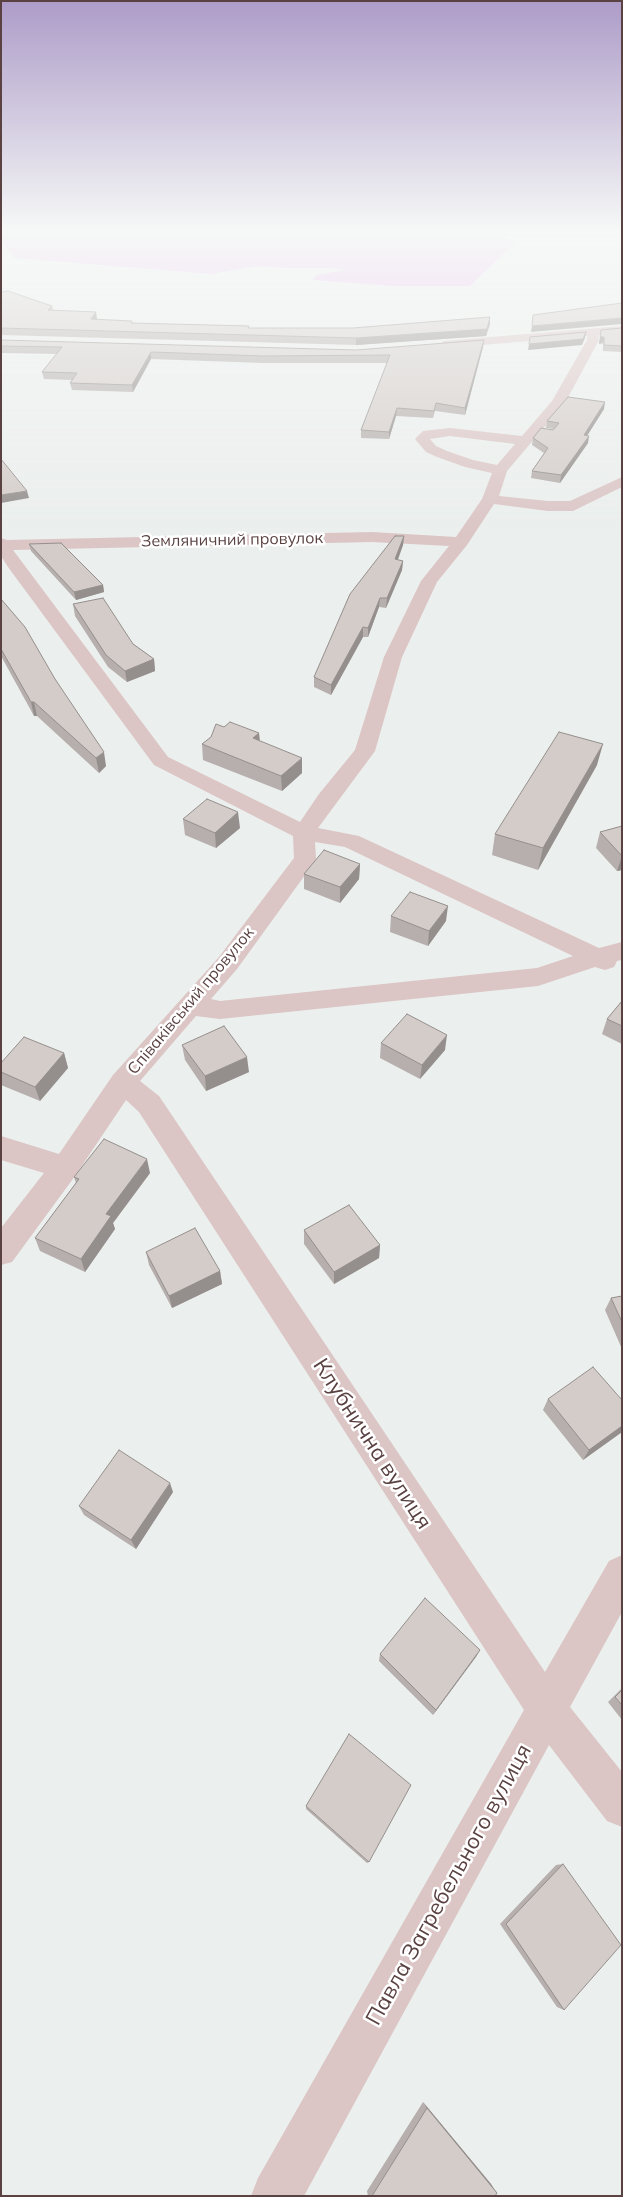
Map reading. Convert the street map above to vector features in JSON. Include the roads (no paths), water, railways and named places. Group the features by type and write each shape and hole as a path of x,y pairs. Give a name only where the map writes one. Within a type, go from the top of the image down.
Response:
{"street":[{"path":"304,833 327,799 365,751 393,656 429,581 461,542 490,499 500,470 558,403 593,340 592,331"},
{"path":"438,345 599,331"},
{"path":"500,470 470,464 442,454 431,449 422,439 428,434 450,432 526,441"},
{"path":"490,499 548,506 574,506 622,481"},
{"name":"Земляничний провулок","path":"2,544 372,537 461,542"},
{"path":"2,544 9,572 161,761 304,833 351,841 622,970"},
{"name":"Співаківський провулок","path":"1,1252 65,1168 123,1082 228,963 305,858 304,833"},
{"path":"190,1006 220,1010 538,977 622,950"},
{"name":"Клубнична вулиця","path":"123,1082 149,1104 547,1710 622,1806"},
{"path":"1,1148 65,1168"},
{"name":"Павла Загребельного вулиця","path":"276,2196 622,1574"}]}
